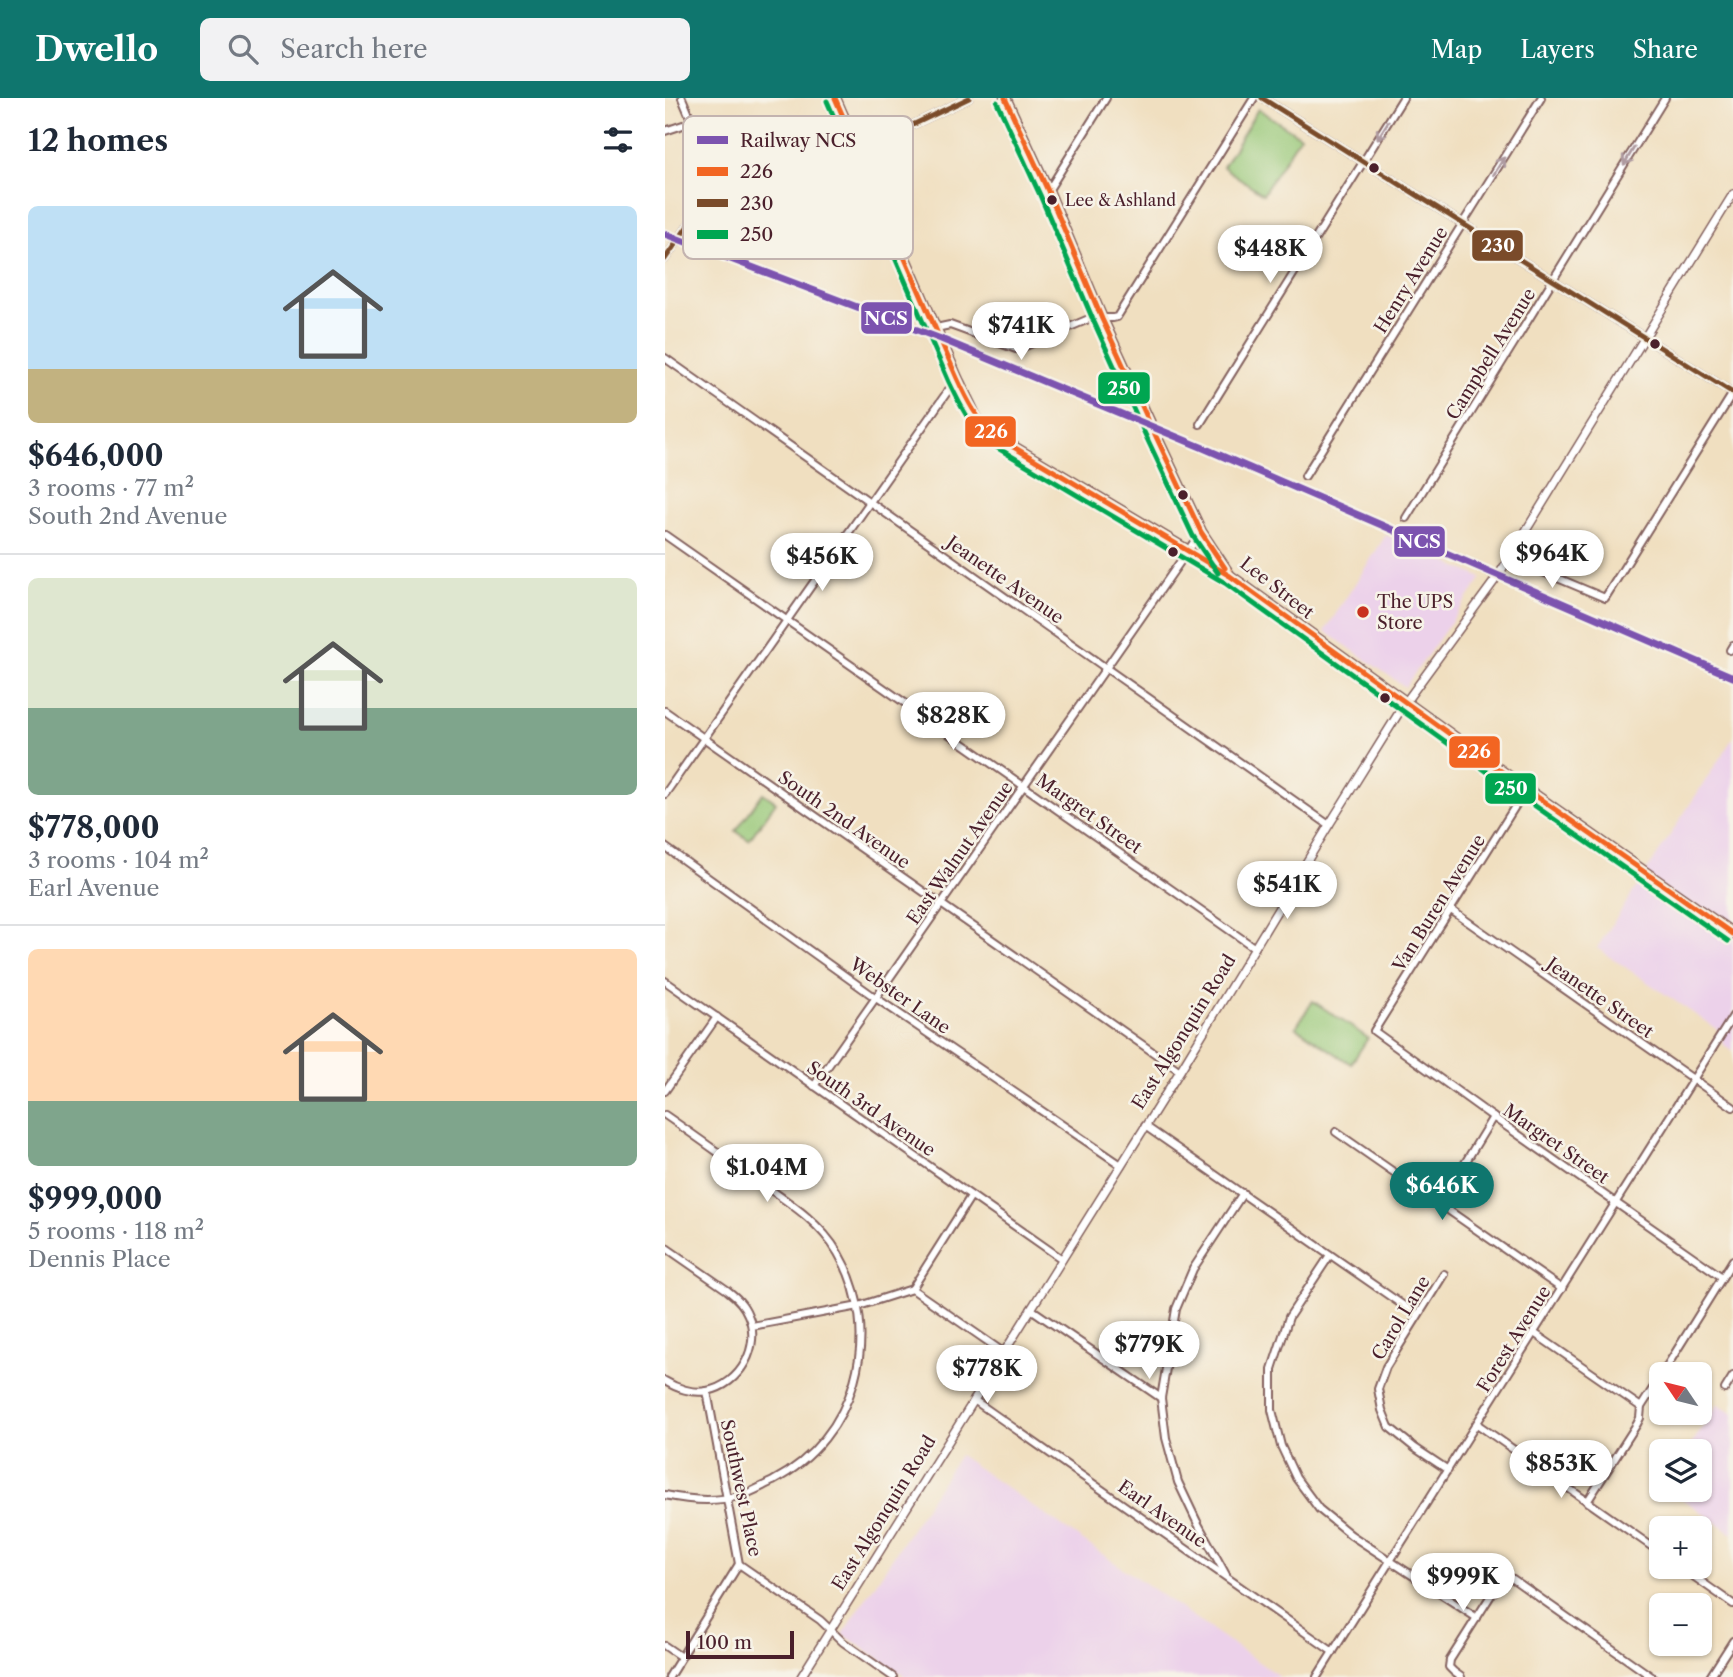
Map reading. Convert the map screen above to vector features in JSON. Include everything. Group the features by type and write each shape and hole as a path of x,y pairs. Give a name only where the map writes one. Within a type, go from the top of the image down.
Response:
{"main road":[{"path":"835,98 843,116"},
{"name":"Lee Street","path":"1005,98 1102,318 1201,532 1230,576 1733,934"},
{"path":"906,259 957,378 975,415 986,429 1230,576"}],"street":[{"path":"682,98 690,116"},
{"path":"913,125 969,98"},
{"path":"1048,191 1106,98"},
{"path":"936,328 950,325 1016,349 1091,318 1117,317 1254,98"},
{"path":"1262,98 1733,393 1605,598 1510,558"},
{"path":"1201,424 1403,98"},
{"name":"Henry Avenue","path":"1305,476 1541,98"},
{"name":"Campbell Avenue","path":"1406,518 1665,98"},
{"path":"665,131 683,125"},
{"name":"East Algonquin Road","path":"801,1677 1180,1071 1405,703 1510,558 1733,194"},
{"path":"665,258 683,233"},
{"name":"Jeanette Avenue","path":"665,358 1329,825"},
{"path":"665,794 957,378"},
{"name":"East Walnut Avenue","path":"814,1086 1201,532"},
{"name":"Margret Street","path":"665,535 1255,947"},
{"name":"South 2nd Avenue","path":"665,711 1180,1071"},
{"name":"Van Buren Avenue","path":"1374,1031 1527,789"},
{"name":"Webster Lane","path":"665,847 876,998 1121,1165"},
{"name":"Jeanette Street","path":"1451,910 1733,1107"},
{"name":"South 3rd Avenue","path":"665,981 1062,1259"},
{"name":"Forest Avenue","path":"1317,1677 1733,1016"},
{"path":"665,1091 717,1017"},
{"name":"Margret Street","path":"1374,1031 1723,1277"},
{"path":"665,1115 812,1221 837,1251 851,1277 859,1306 859,1364 850,1395 835,1424 803,1461 780,1477 738,1496 696,1499 665,1495"},
{"path":"1440,1204 1493,1117"},
{"path":"1145,1126 1417,1315"},
{"path":"1336,1132 1562,1289"},
{"path":"1226,1576 1178,1482 1166,1438 1161,1398 1176,1309 1193,1269 1243,1194"},
{"path":"752,1326 859,1306 912,1289 971,1196"},
{"path":"665,1247 737,1298 744,1306 752,1326 752,1345 748,1358 731,1381 707,1391 691,1391 665,1381"},
{"path":"1330,1255 1289,1317 1272,1369 1272,1410 1281,1446 1296,1478 1319,1509 1351,1535 1477,1618"},
{"path":"1669,1362 1733,1260"},
{"name":"Carol Lane","path":"1444,1274 1417,1315 1382,1376 1378,1389 1379,1401 1389,1427 1448,1470"},
{"path":"912,1289 1003,1352"},
{"path":"1031,1309 1161,1398"},
{"path":"1534,1333 1641,1407"},
{"path":"1725,1389 1733,1377"},
{"name":"Southwest Place","path":"707,1391 739,1564 820,1620 843,1642 893,1677"},
{"path":"1587,1502 1637,1424 1641,1407 1649,1394"},
{"name":"Earl Avenue","path":"974,1399 1333,1652"},
{"path":"1477,1424 1649,1545"},
{"path":"669,1677 739,1564"},
{"path":"1461,1677 1449,1667 1450,1660 1500,1581 1507,1578 1513,1579 1649,1676"},
{"path":"1697,1579 1733,1604"},
{"path":"1710,1677 1733,1641"},
{"path":"665,1646 681,1657"}],"shaded area":[{"path":"1386,535 1482,578 1405,687 1325,631"},
{"path":"1733,738 1733,1051 1724,1045 1718,1030 1597,948"},
{"path":"1718,1404 1733,1413 1733,1534 1712,1519 1712,1516 1707,1516 1687,1502 1712,1502 1712,1439 1695,1439 1704,1425 1712,1425 1712,1413"},
{"path":"959,1455 1280,1677 906,1677 843,1634"}],"green space":[{"path":"1258,109 1300,136 1263,194 1223,167"},
{"path":"763,793 776,802 749,840 736,831"},
{"path":"1313,1001 1368,1038 1351,1064 1296,1027"}],"rail line":[{"name":"NCS","path":"665,234 683,241"},
{"name":"NCS","path":"731,259 941,339 1201,447 1733,677"}],"transit line":[{"name":"226","path":"835,98 843,116"},
{"name":"230","path":"913,125 969,98"},
{"name":"226","path":"1005,98 1152,428 1201,532 1225,568"},
{"name":"230","path":"1262,98 1733,393"},
{"name":"250","path":"827,101 834,116"},
{"name":"250","path":"997,102 1144,432 1193,536 1218,573"},
{"name":"230","path":"665,259 683,233"},
{"name":"250","path":"896,259 949,382 971,423 991,444 1225,583 1728,941"},
{"name":"226","path":"905,259 969,402 995,436 1230,576 1733,934"}],"place":[{"name":"Lee & Ashland","path":"1052,200"},
{"name":"The UPS Store","path":"1363,612"}]}
